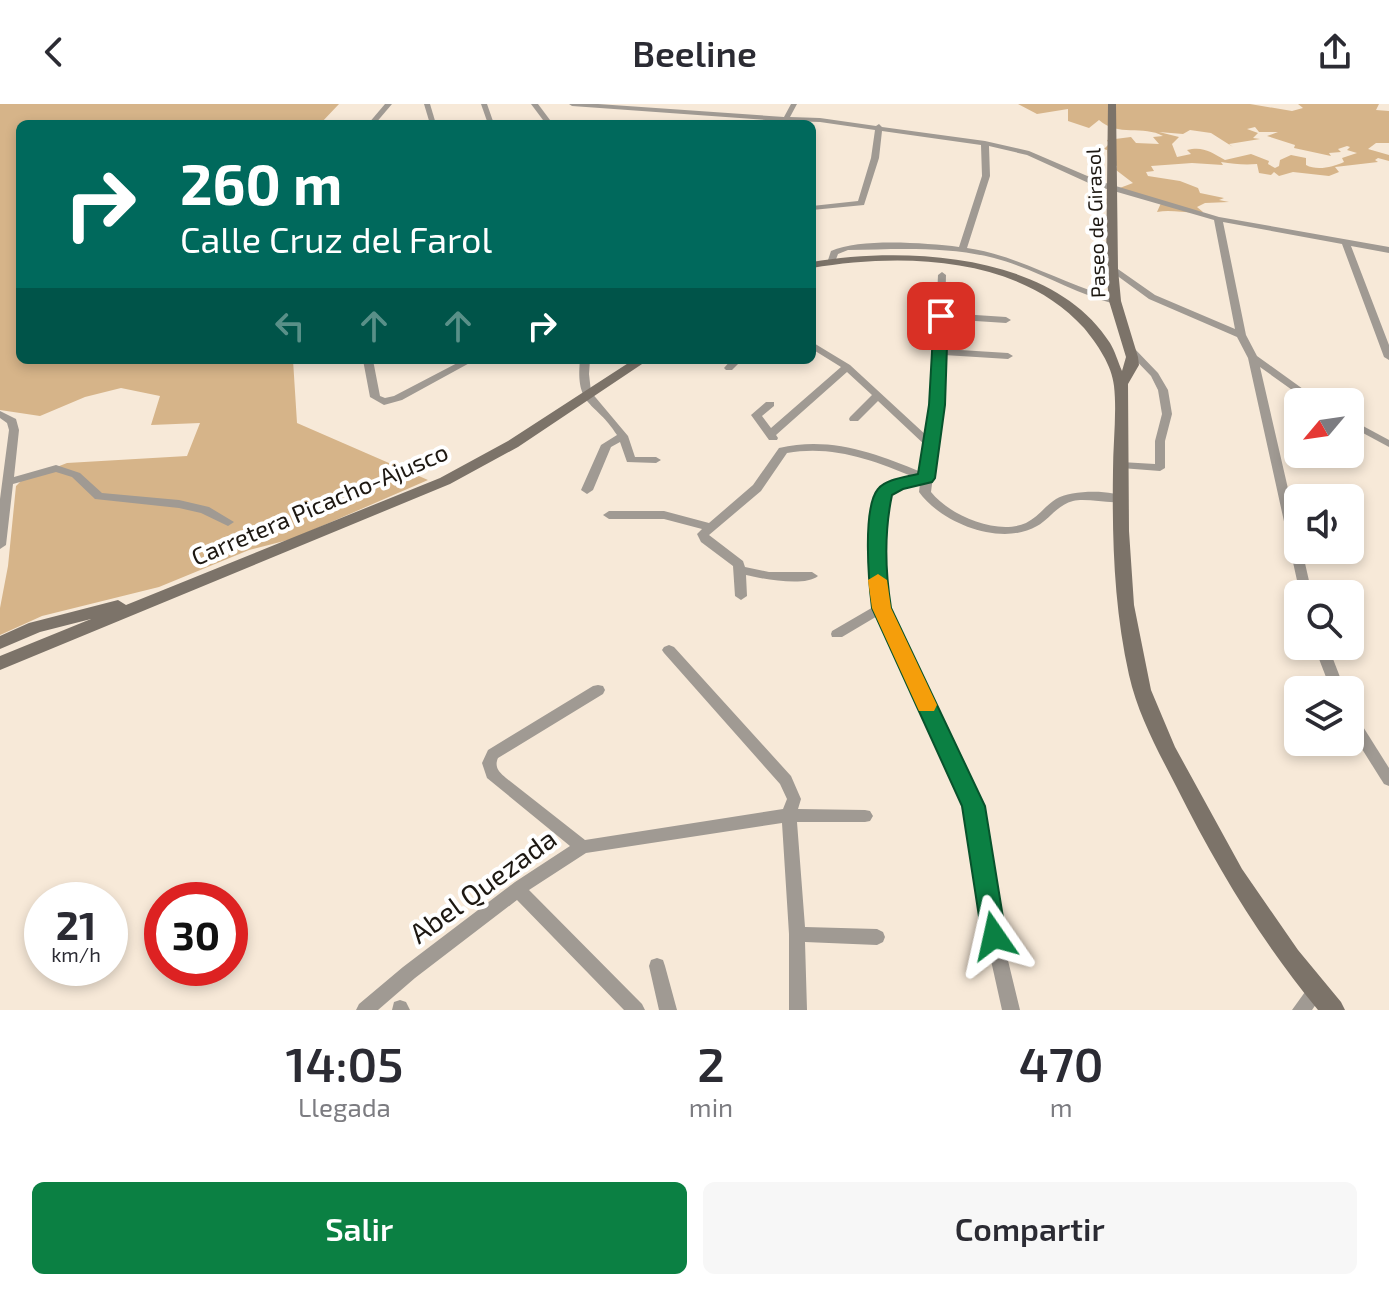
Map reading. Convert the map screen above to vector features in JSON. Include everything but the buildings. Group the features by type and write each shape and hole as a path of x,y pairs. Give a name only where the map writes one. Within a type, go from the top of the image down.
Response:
{"main road":[{"name":"Paseo de Girasol","path":"1112,104 1112,269 1115,301 1130,349"},
{"path":"816,264 869,255 921,257 976,267 1026,284 1058,300 1093,329 1116,362 1121,384 1124,579 1138,677 1160,734 1224,861 1258,915 1333,1010"},
{"path":"1121,384 1132,365 1130,349"},
{"name":"Carretera Picacho-Ajusco","path":"0,663 445,481 513,444 636,364"},
{"path":"0,643 59,620 163,597"}],"street":[{"path":"375,120 389,104"},
{"path":"534,104 547,120"},
{"path":"572,104 765,120"},
{"path":"696,113 704,104"},
{"path":"816,123 879,126 985,143 1029,153 1111,187 1218,219 1389,250"},
{"path":"816,208 861,203 875,158 879,126"},
{"path":"962,251 986,176 985,143"},
{"path":"1218,219 1241,335 1253,358 1303,580"},
{"path":"1345,242 1389,357"},
{"path":"832,260 834,253 847,247 962,251 1000,257 1097,297 1115,301"},
{"path":"1112,269 1152,297 1241,335"},
{"path":"942,275 937,405 925,492 938,509 961,520 993,528 1026,528 1035,524 1053,505 1075,496 1122,499"},
{"path":"941,316 1006,320"},
{"path":"816,348 847,367 931,445"},
{"path":"1121,465 1154,470 1160,468 1161,432 1167,414 1163,390 1155,375 1130,349"},
{"path":"940,352 1008,356"},
{"path":"1253,358 1296,388"},
{"path":"369,364 375,397 384,402 462,364"},
{"path":"585,364 583,377 587,397 623,436 631,460 656,460"},
{"path":"729,368 733,364"},
{"path":"770,435 847,367"},
{"path":"854,419 878,395"},
{"path":"770,404 756,415 783,450"},
{"path":"0,414 12,421 6,458 8,482 0,545"},
{"path":"1364,430 1389,444"},
{"path":"587,490 606,445 623,436"},
{"path":"741,596 739,564 705,539 703,534 757,488 783,450 817,444 847,447 926,478"},
{"path":"8,482 56,468 76,475 99,496 179,504 205,510 228,522"},
{"path":"926,478 897,484 884,492 880,501 877,575 882,608 974,806 988,911 1011,1010"},
{"path":"609,515 664,515 711,527"},
{"path":"740,570 769,576 812,576"},
{"path":"837,634 882,608"},
{"path":"669,650 786,780 794,799 789,815 797,934 798,1010"},
{"path":"583,847 492,774 489,763 493,754 598,690"},
{"path":"1364,740 1389,780"},
{"name":"Abel Quezada","path":"365,1010 426,959 518,890 563,857 583,847 789,815 865,816"},
{"path":"518,890 636,1010"},
{"path":"797,934 877,937"},
{"path":"657,966 668,1010"},
{"path":"1301,1010 1316,991"}],"shaded area":[{"path":"0,104 339,104 324,120 16,120 16,364 293,364 297,423 428,480 292,539 249,550 159,587 42,616 0,635 0,608 8,566 16,486 21,481 67,463 187,456 200,423 151,425 160,396 121,388 85,397 40,416 0,410"},
{"path":"1018,104 1250,104 1292,111 1303,108 1298,104 1379,104 1376,110 1389,111 1389,143 1376,143 1368,149 1389,155 1389,161 1378,158 1375,160 1378,162 1335,167 1339,172 1329,176 1293,172 1279,176 1274,172 1271,175 1259,173 1257,164 1221,162 1223,165 1192,163 1151,166 1154,171 1146,172 1148,176 1180,181 1198,188 1200,193 1229,202 1205,203 1197,207 1203,212 1157,212 1161,203 1117,189 1133,183 1116,170 1117,166 1108,162 1107,150 1094,146 1105,148 1109,144 1107,140 1131,137 1136,143 1159,144 1153,137 1163,136 1148,131 1114,128 1099,120 1089,128 1068,121 1068,109 1037,114","holes":["1255,127 1259,132 1278,132 1267,136 1295,145 1294,148 1331,156 1329,153 1341,152 1338,149 1347,146 1350,147 1347,150 1357,153 1342,158 1344,162 1340,164 1320,168 1306,165 1306,158 1291,155 1280,160 1275,168 1268,164 1269,161 1251,154 1225,160 1207,150 1193,149 1187,150 1191,154 1177,157 1172,144 1179,137 1159,132 1183,134 1190,130 1211,133 1233,147 1229,144 1260,139 1253,138 1258,133 1247,129"]}],"slow traffic":[{"path":"878,580 882,608 926,705"}],"route":[{"path":"941,316 937,405 926,478 897,484 884,492 878,520 877,575 882,608 974,806 994,936"}]}
